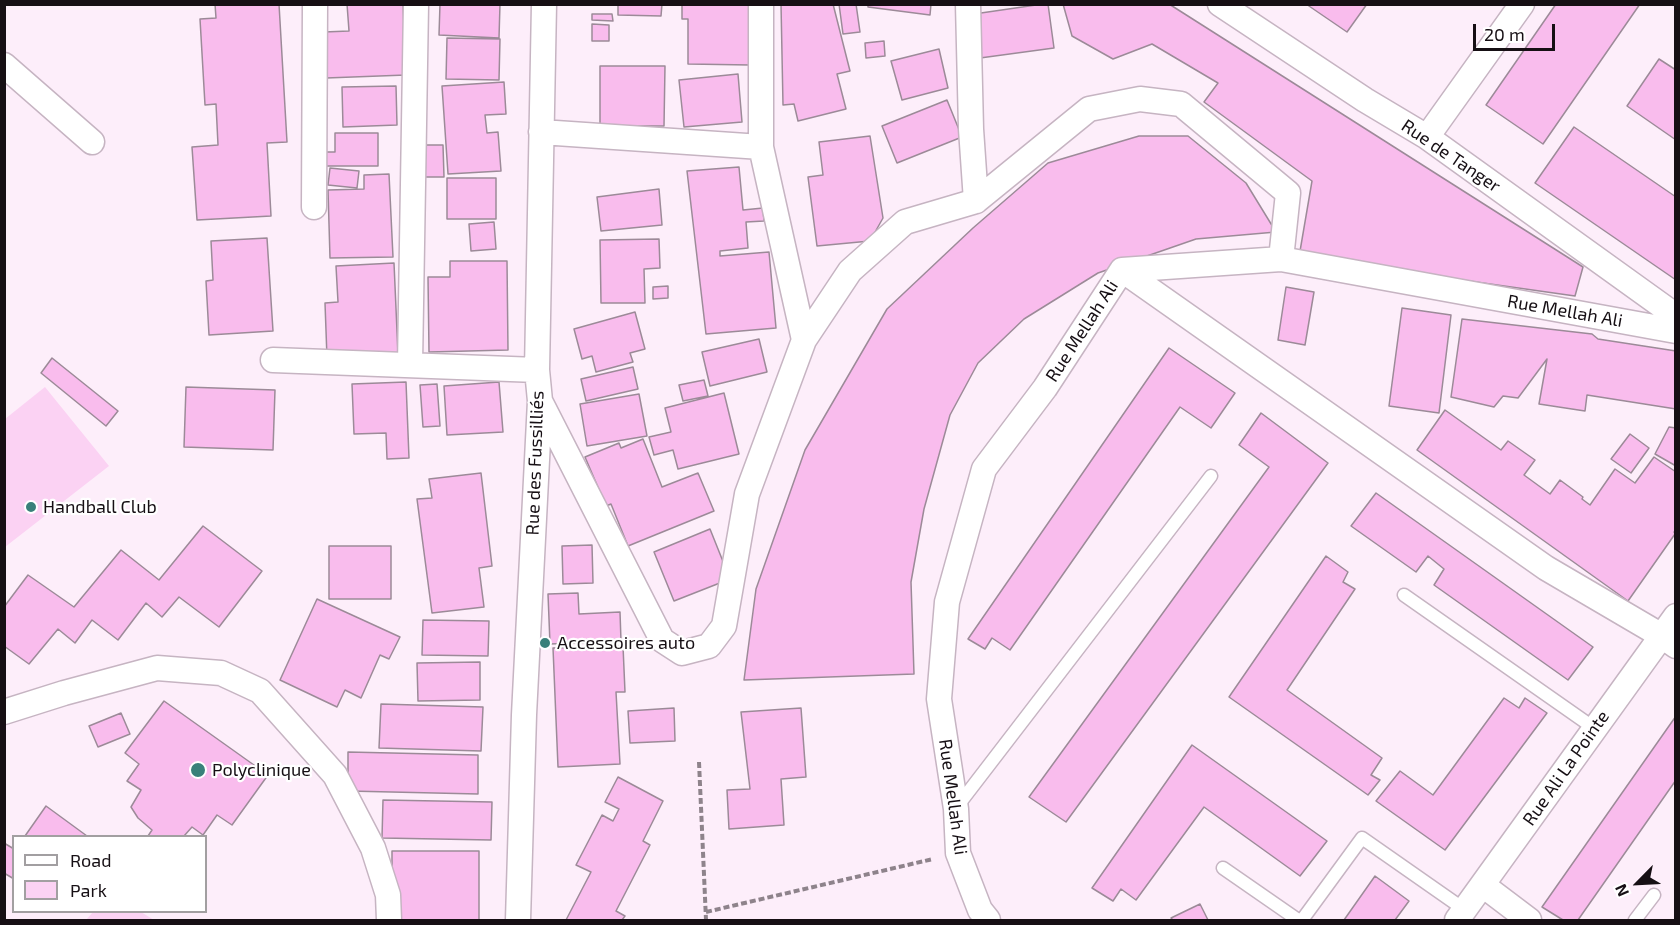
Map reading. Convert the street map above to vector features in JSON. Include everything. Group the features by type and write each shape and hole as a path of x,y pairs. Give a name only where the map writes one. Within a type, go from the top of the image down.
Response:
{"street":[{"path":"314,207 315,4"},
{"path":"410,364 416,4"},
{"name":"Rue des Fussilliés","path":"518,921 524,715 540,401 537,370 544,4"},
{"path":"761,4 761,147 804,340"},
{"path":"968,4 971,129 976,201"},
{"name":"Rue de Tanger","path":"1220,4 1365,100 1427,137 1676,316"},
{"path":"1427,137 1522,4"},
{"path":"4,65 92,142"},
{"path":"540,401 662,640 682,653 710,646 724,626 747,494 804,340 850,271 905,222 976,201 1089,109 1140,99 1181,105 1288,193 1281,258"},
{"path":"541,132 761,147"},
{"name":"Rue Mellah Ali","path":"988,921 980,910 958,853 956,809 939,699 947,602 984,469 1045,388 1122,270 1281,258 1676,331"},
{"path":"1122,270 1546,568 1671,632"},
{"path":"273,360 537,370"},
{"name":"Rue Ali La Pointe","path":"1461,915 1484,886 1594,728 1671,632"},
{"path":"4,712 157,668 221,674 260,692 335,775 373,848 388,895 389,921"},
{"path":"1484,886 1529,921"}],"lane":[{"path":"956,809 1211,476"},
{"path":"1404,595 1594,728"},
{"path":"1223,868 1300,921 1362,838 1461,915"},
{"path":"1635,921 1654,895"}],"path":[{"path":"699,762 706,921"},
{"path":"706,912 958,853"}],"green space":[{"name":"Handball Club","path":"45,387 109,466 5,547 5,419"},
{"path":"92,913 143,913 154,920 86,920"}],"building":[{"path":"215,4 279,4 287,142 267,143 271,216 197,220 192,147 218,145 216,104 205,105 200,19 216,18"},
{"path":"347,4 403,4 406,75 326,78 324,32 349,31"},
{"path":"440,4 500,4 499,38 439,35"},
{"path":"618,4 662,4 661,16 618,15"},
{"path":"682,4 751,4 750,65 688,64 688,19 682,19"},
{"path":"781,4 833,4 850,71 837,74 846,109 798,121 794,104 783,105"},
{"path":"839,4 856,4 860,32 843,34"},
{"path":"868,4 931,4 930,15 868,7"},
{"path":"1048,4 1054,48 980,58 974,14"},
{"path":"1063,4 1169,4 1583,267 1575,296 1299,257 1312,181 1204,102 1218,83 1152,44 1113,59 1072,36"},
{"path":"1306,4 1367,4 1347,32"},
{"path":"1556,4 1640,4 1543,144 1486,105"},
{"path":"592,14 612,14 613,21 592,20"},
{"path":"592,24 609,25 609,41 592,41"},
{"path":"447,38 500,39 499,80 446,79"},
{"path":"884,41 885,56 866,58 865,43"},
{"path":"939,49 948,88 902,100 891,61"},
{"path":"1659,59 1676,70 1676,140 1627,106"},
{"path":"600,66 665,66 664,126 600,126"},
{"path":"738,74 742,122 684,127 679,80"},
{"path":"504,82 506,114 485,115 487,133 498,132 501,171 448,174 442,86"},
{"path":"396,86 397,125 343,127 342,87"},
{"path":"947,100 962,137 897,163 882,126"},
{"path":"1574,127 1676,197 1676,280 1535,183"},
{"path":"335,133 378,133 378,166 315,166 315,152 335,152"},
{"path":"870,136 883,218 870,241 817,246 808,177 823,175 819,142"},
{"path":"1139,136 1188,136 1246,183 1276,232 1196,239 1098,273 1024,319 978,363 950,415 924,509 911,582 914,674 744,680 756,589 805,450 887,309 973,228 1048,163"},
{"path":"418,145 443,145 444,177 419,177"},
{"path":"739,167 743,210 763,208 764,221 746,222 748,248 720,251 720,256 769,252 776,328 706,334 687,171"},
{"path":"330,168 359,171 357,188 328,185"},
{"path":"389,174 393,257 330,258 328,190 364,189 364,175"},
{"path":"447,178 496,178 496,219 447,219"},
{"path":"659,189 662,225 601,231 597,197"},
{"path":"494,222 496,249 471,251 469,224"},
{"path":"267,238 273,331 209,335 206,281 213,280 211,241"},
{"path":"659,239 660,268 644,269 645,303 601,303 600,240"},
{"path":"450,261 507,261 508,350 429,352 428,277 450,277"},
{"path":"394,263 398,354 327,358 325,303 338,302 336,266"},
{"path":"668,286 668,298 653,299 653,287"},
{"path":"1286,287 1314,292 1305,345 1278,340"},
{"path":"1402,308 1451,315 1439,413 1389,406"},
{"path":"635,312 645,349 630,353 633,362 596,372 592,356 582,359 574,329"},
{"path":"1462,319 1592,334 1598,339 1676,351 1676,409 1587,395 1585,411 1539,404 1547,359 1518,398 1503,396 1494,407 1451,397"},
{"path":"759,339 767,372 710,386 702,352"},
{"path":"1169,348 1235,393 1211,428 1180,407 1010,650 992,638 985,649 968,639"},
{"path":"52,358 118,411 106,426 41,373"},
{"path":"633,367 638,389 586,401 581,379"},
{"path":"704,380 708,396 683,401 679,385"},
{"path":"406,382 409,458 387,459 386,433 354,434 352,384"},
{"path":"499,382 503,432 447,435 444,386"},
{"path":"437,384 440,426 423,427 420,385"},
{"path":"186,387 275,390 273,450 184,447"},
{"path":"724,393 739,454 678,469 673,450 654,455 649,437 671,432 665,408"},
{"path":"639,394 647,436 587,446 580,404"},
{"path":"1445,410 1501,450 1508,441 1535,460 1524,475 1550,494 1560,480 1590,505 1615,469 1635,483 1654,457 1676,472 1675,534 1628,601 1417,450"},
{"path":"1261,413 1328,463 1066,822 1029,797 1269,467 1239,445"},
{"path":"1669,427 1676,428 1676,466 1655,454"},
{"path":"1630,434 1649,448 1631,473 1611,459"},
{"path":"643,439 662,487 698,473 714,511 628,546 611,504 606,506 585,457 619,443 621,448"},
{"path":"481,473 492,566 479,568 484,607 432,613 417,499 432,498 429,479"},
{"path":"1376,493 1593,647 1568,680 1434,585 1444,569 1428,556 1416,572 1351,526"},
{"path":"203,526 262,571 219,627 179,597 162,617 146,603 118,640 92,620 75,643 58,629 29,664 4,646 4,607 28,575 74,607 121,550 159,580"},
{"path":"710,529 730,579 674,601 654,552"},
{"path":"592,545 593,583 563,584 562,546"},
{"path":"329,546 391,546 391,599 329,599"},
{"path":"1326,556 1348,572 1343,582 1355,589 1287,690 1382,758 1371,775 1380,780 1368,795 1229,697"},
{"path":"578,593 579,614 620,612 621,641 550,644 548,594"},
{"path":"317,599 400,637 389,659 380,655 361,698 345,690 337,707 280,680"},
{"path":"423,620 489,621 488,656 422,655"},
{"path":"623,646 625,692 616,692 620,764 558,767 553,648"},
{"path":"480,662 480,700 418,701 417,663"},
{"path":"1504,698 1519,708 1525,698 1547,713 1445,850 1376,801 1400,771 1433,795"},
{"name":"Polyclinique","path":"164,701 268,775 232,825 217,815 203,835 192,827 185,835 149,835 152,830 138,818 131,807 141,790 127,781 139,764 125,753"},
{"path":"381,704 483,707 481,751 379,748"},
{"path":"674,708 675,741 630,743 628,711"},
{"path":"801,708 806,777 781,779 784,825 729,829 727,790 750,789 741,712"},
{"path":"121,713 130,734 98,747 89,726"},
{"path":"1676,716 1676,780 1578,920 1563,920 1542,907"},
{"path":"1192,745 1327,841 1300,876 1204,807 1136,900 1121,889 1113,901 1092,888"},
{"path":"348,752 478,755 478,794 348,791"},
{"path":"618,777 663,801 643,841 650,845 616,911 625,916 622,920 566,920 591,872 576,865 602,815 613,821 619,809 605,802"},
{"path":"383,800 492,802 491,840 382,838"},
{"path":"46,806 86,835 26,835"},
{"path":"4,843 12,848 12,878 4,873"},
{"path":"392,851 479,851 479,920 392,920"},
{"path":"1375,876 1409,901 1395,920 1344,920"},
{"path":"1200,904 1208,920 1173,920 1171,918"}],"place":[{"name":"Handball Club","path":"31,507"},
{"name":"Accessoires auto","path":"545,643"},
{"name":"Polyclinique","path":"198,770"}]}
